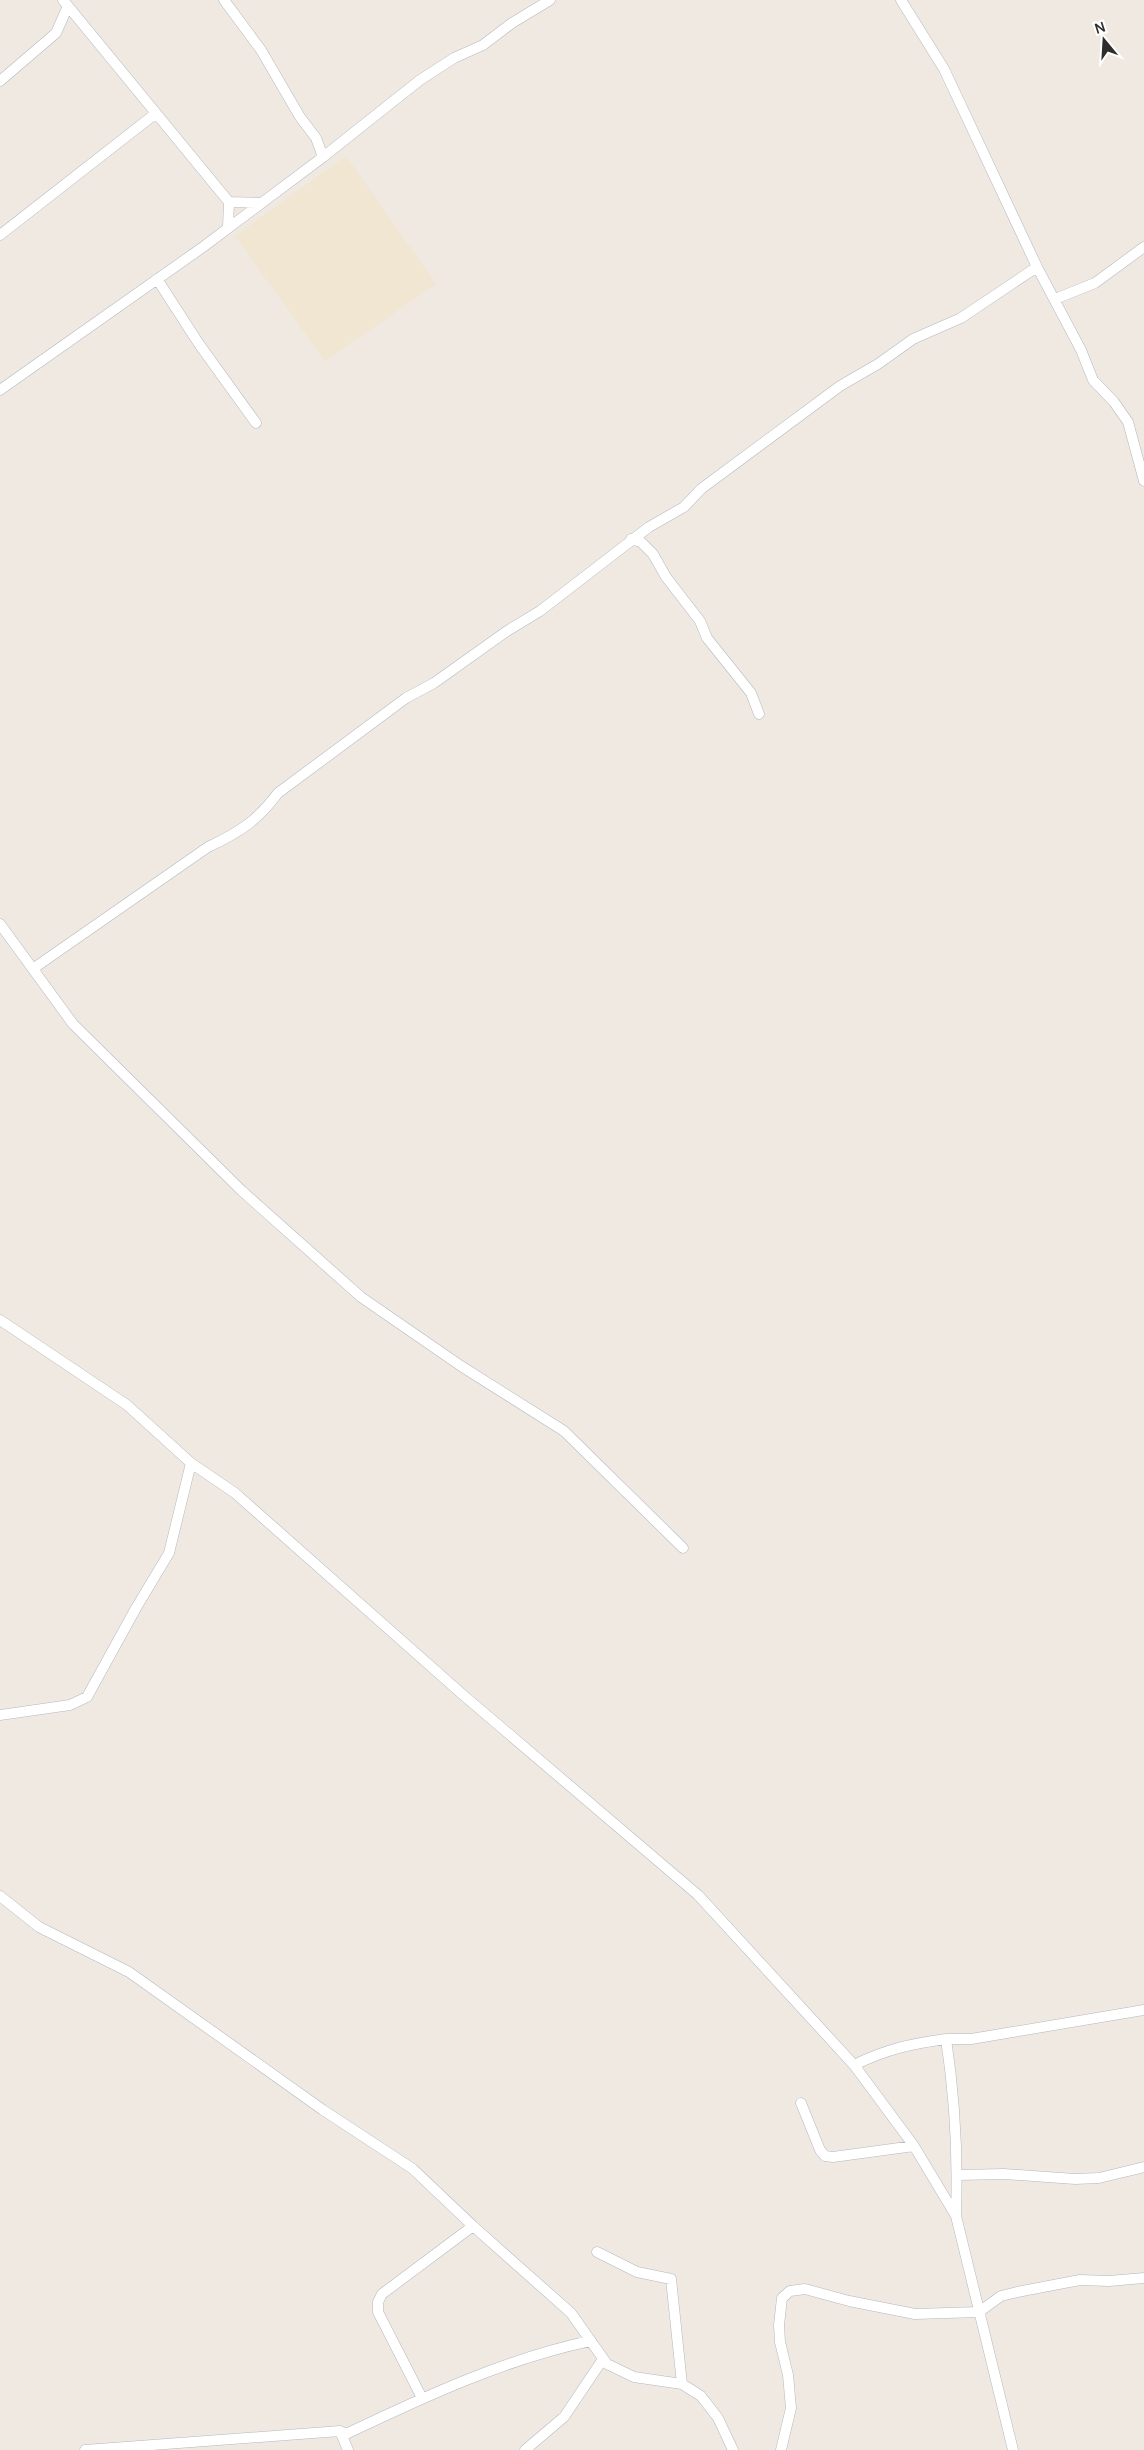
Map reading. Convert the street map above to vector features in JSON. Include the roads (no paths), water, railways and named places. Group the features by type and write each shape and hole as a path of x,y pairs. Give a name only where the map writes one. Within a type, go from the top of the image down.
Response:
{"street":[{"path":"224,0 261,50 300,118 316,138 323,157"},
{"path":"0,390 261,203 323,157 420,80 454,58 483,45 512,23 550,0"},
{"path":"901,0 944,69 1037,267 1081,350 1093,380 1114,402 1128,422 1144,481"},
{"path":"0,81 56,33 66,3"},
{"path":"66,3 229,202 228,227"},
{"path":"0,235 155,114"},
{"path":"229,202 261,203"},
{"path":"1055,299 1095,283 1144,247"},
{"path":"34,968 208,847 238,833 266,809 278,792 406,698 434,683 506,631 540,611 631,539 684,507 701,489 840,386 878,364 913,339 962,318 1037,267"},
{"path":"157,279 199,344 256,423"},
{"path":"631,539 641,542 653,554 666,577 700,621 707,638 750,693 759,714"},
{"path":"0,924 34,968 73,1024 242,1191 361,1297 461,1366 564,1431 683,1548"},
{"path":"0,1320 127,1405 191,1463 235,1493 462,1694 698,1895 854,2064 914,2146 956,2216"},
{"path":"0,1716 70,1706 87,1697 169,1553 191,1463"},
{"path":"0,1896 38,1927 129,1972 323,2110 414,2168 473,2226 571,2313 607,2364 634,2377 682,2384 701,2396 718,2418 733,2450"},
{"path":"854,2064 884,2050 909,2044 946,2039 971,2039 1144,2010"},
{"path":"946,2039 953,2085 958,2175 956,2216 1013,2450"},
{"path":"801,2103 820,2150 825,2156 834,2157 914,2146"},
{"path":"958,2175 1004,2174 1075,2179 1099,2178 1144,2167"},
{"path":"422,2398 378,2312 378,2302 382,2294 473,2226"},
{"path":"597,2252 637,2272 672,2279 682,2384"},
{"path":"780,2450 791,2408 788,2375 780,2342 779,2325 782,2298 786,2294 804,2289 848,2301 915,2314 980,2312 1002,2296 1017,2292 1080,2280 1109,2281 1144,2278"},
{"path":"85,2450 340,2431 346,2434 422,2398 547,2350 590,2342"},
{"path":"525,2450 564,2417 603,2359"},
{"path":"340,2431 348,2450"}]}
